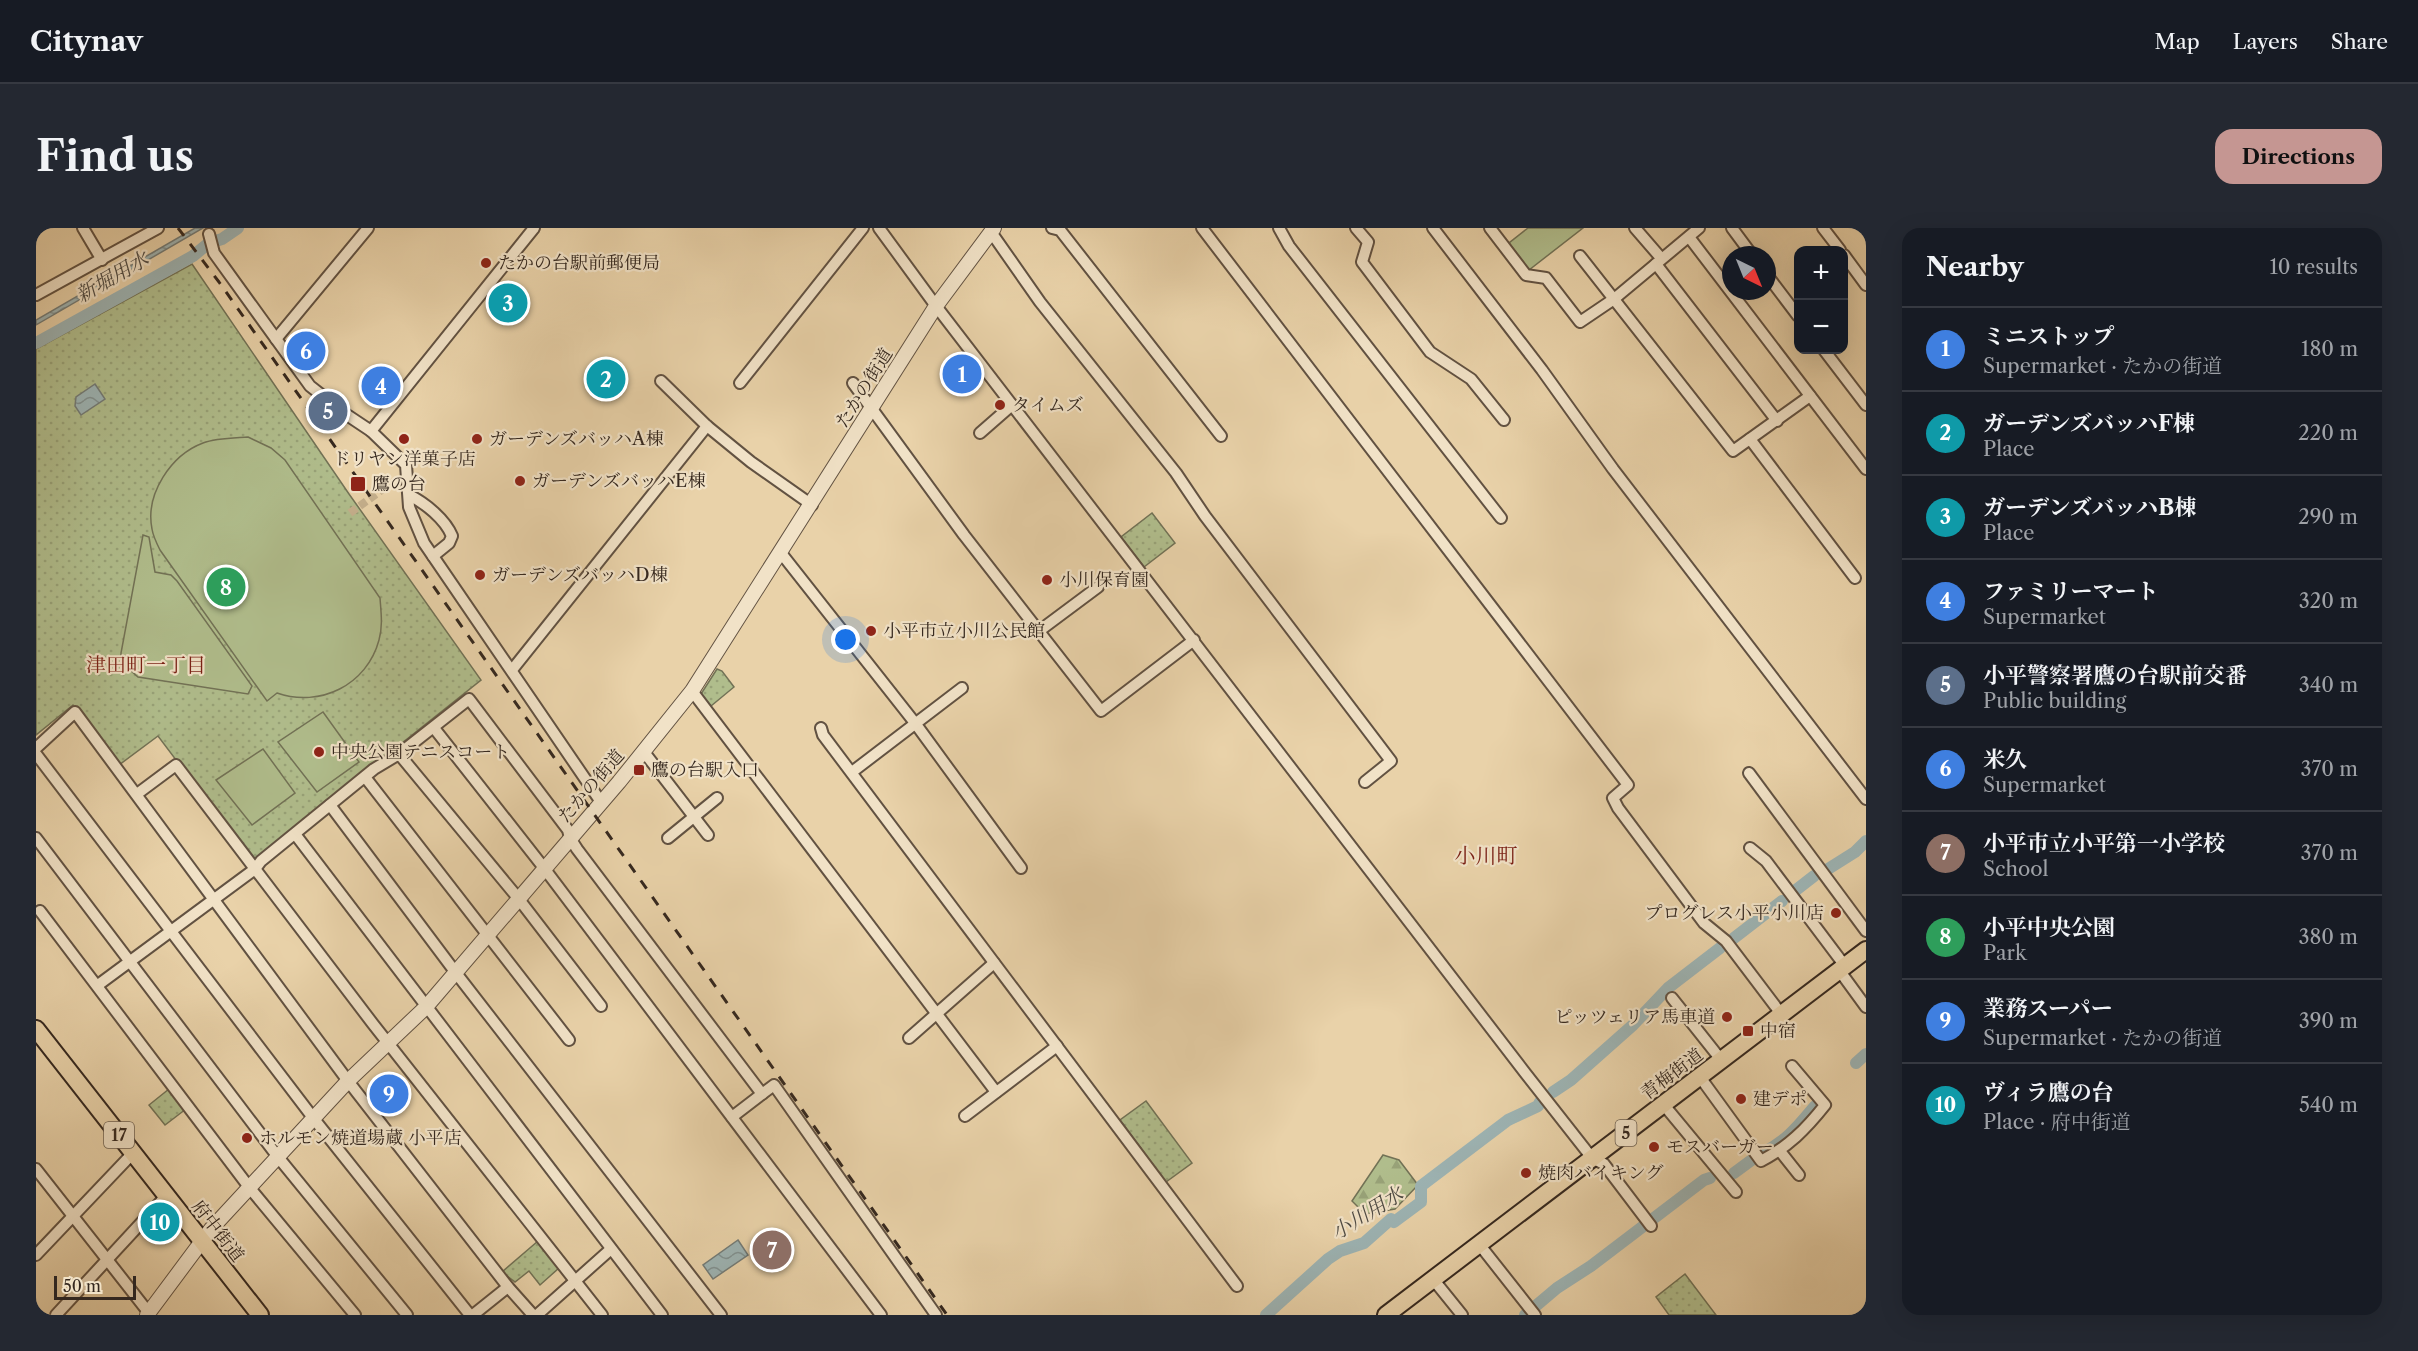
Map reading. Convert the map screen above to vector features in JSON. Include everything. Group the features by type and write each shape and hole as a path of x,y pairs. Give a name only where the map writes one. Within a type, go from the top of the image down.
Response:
{"main road":[{"name":"青梅街道","path":"1386,1315 1866,950"},
{"name":"府中街道","path":"36,1029 260,1315"}],"street":[{"path":"83,228 102,260"},
{"path":"36,296 158,228"},
{"path":"276,339 368,228"},
{"path":"371,431 534,228"},
{"path":"740,383 863,228"},
{"path":"879,228 936,306 1592,1158 1604,1164 1648,1223"},
{"path":"1052,228 1060,230 1201,404 1221,436"},
{"path":"1203,228 1628,785 1613,798 1618,808 1704,923 1726,941 1782,1015"},
{"path":"1279,228 1289,246 1501,518"},
{"path":"1356,228 1368,242 1362,262 1430,352 1470,379 1504,420"},
{"path":"1433,228 1542,370 1613,469 1866,799"},
{"path":"1490,228 1526,275 1546,278 1580,322 1614,299 1699,228"},
{"path":"1635,228 1777,421"},
{"path":"1732,228 1745,246"},
{"path":"1823,228 1837,246"},
{"path":"993,230 1040,302 1176,473 1204,516 1391,761 1365,782"},
{"name":"たかの街道","path":"148,1314 201,1242 249,1186 348,1081 426,1007 602,802 692,691 936,306 993,230"},
{"path":"210,235 214,253 309,386 371,431 406,465 409,507 424,543 602,802"},
{"path":"1689,237 1866,469"},
{"path":"1580,256 1733,451 1810,396"},
{"path":"1848,260 1866,285"},
{"path":"1776,286 1794,311"},
{"path":"1827,354 1866,405"},
{"path":"661,381 707,426 751,462 812,505"},
{"path":"853,384 871,411 1101,711 1194,640"},
{"path":"980,433 1012,405"},
{"path":"512,670 707,426"},
{"path":"1750,439 1855,578"},
{"path":"409,495 421,501 449,528 452,536 449,543 433,556"},
{"path":"781,553 915,723 1021,868"},
{"path":"1039,631 1098,587"},
{"path":"852,772 962,688"},
{"path":"692,691 996,1092"},
{"path":"98,985 255,869 261,861 365,777 434,728 470,699 568,830 570,838 762,1094"},
{"path":"36,748 75,712 348,1081 508,1287 536,1315 611,1249"},
{"path":"434,728 544,868 882,1315"},
{"path":"821,728 823,735 1237,1286"},
{"path":"644,752 708,835"},
{"path":"36,754 314,1119 472,1315 508,1287"},
{"path":"399,754 518,898 601,1006"},
{"path":"137,794 176,765 602,1315"},
{"path":"1749,773 1866,931"},
{"path":"365,777 569,1040"},
{"path":"668,838 717,798"},
{"path":"330,805 456,973 721,1315"},
{"path":"295,834 662,1315"},
{"path":"36,838 278,1157 407,1315"},
{"path":"1750,848 1766,861 1842,968 1866,1007"},
{"path":"40,911 249,1186 355,1315"},
{"path":"909,1038 994,963"},
{"path":"1672,998 1722,1061"},
{"path":"965,1116 1057,1046"},
{"path":"1700,1077 1761,1161 1780,1151 1801,1134 1825,1105 1792,1066"},
{"path":"732,1117 774,1085 936,1315"},
{"path":"1664,1105 1736,1192"},
{"path":"1780,1151 1798,1175"},
{"path":"36,1255 133,1153"},
{"path":"37,1172 74,1216 148,1314"},
{"path":"56,1315 166,1196"},
{"path":"1479,1244 1532,1311"},
{"path":"1433,1279 1462,1315"}],"green space":[{"path":"1528,228 1583,228 1529,270 1509,243"},
{"path":"192,264 349,494 481,680 253,862 158,736 119,765 73,705 36,735 36,349"},
{"path":"248,437 271,448 285,460 380,598 381,630 373,656 353,680 325,695 293,697 277,693 267,701 160,550 153,534 151,516 153,502 163,477 171,466 191,449 203,443 219,439"},
{"path":"1152,513 1175,543 1144,567 1121,537"},
{"path":"143,535 149,537 155,572 171,575 177,581 252,686 248,694 138,677 121,662"},
{"path":"717,669 722,671 734,687 711,706 701,694"},
{"name":"中央公園テニスコート","path":"323,712 359,762 317,792 278,742"},
{"name":"中央公園テニスコート","path":"263,749 295,793 252,825 216,780"},
{"path":"169,1089 186,1109 165,1125 149,1105"},
{"path":"1146,1101 1192,1163 1166,1182 1120,1120"},
{"path":"1383,1155 1399,1160 1418,1185 1395,1209 1365,1214 1352,1201"},
{"path":"538,1241 559,1268 540,1285 529,1271 515,1282 502,1272"},
{"path":"1685,1274 1716,1315 1669,1315 1656,1297"}],"water":[{"path":"195,228 203,228 36,325 36,320"},
{"path":"95,384 105,399 81,415 75,406 76,397"},
{"path":"738,1240 748,1255 713,1279 703,1265"}],"waterway":[{"name":"新堀用水","path":"36,343 193,256 209,243 222,239 238,228"},
{"name":"小川用水","path":"1828,869 1855,852 1866,841"},
{"name":"小川用水","path":"1796,890 1814,876"},
{"name":"小川用水","path":"1734,938 1782,901"},
{"name":"小川用水","path":"1553,1092 1571,1080 1633,1025 1668,988 1720,948"},
{"path":"1856,1063 1866,1054"},
{"name":"小川用水","path":"1266,1315 1328,1259 1340,1251 1364,1243 1391,1219 1394,1222 1421,1202 1421,1186 1508,1120 1538,1106 1540,1102"},
{"path":"1762,1153 1785,1138 1815,1106"},
{"path":"1734,1173 1753,1159"},
{"path":"1525,1315 1557,1288 1591,1266 1704,1180 1710,1178"}],"tunnel":[{"path":"350,513 390,484"}],"railway":[{"path":"178,228 219,282 947,1315"}],"place":[{"name":"たかの台駅前郵便局","path":"486,263"},
{"name":"ガーデンズバッハB棟","path":"508,303"},
{"name":"米久","path":"306,351"},
{"name":"ミニストップ","path":"962,374"},
{"name":"ガーデンズバッハF棟","path":"606,379"},
{"name":"ファミリーマート","path":"381,386"},
{"name":"タイムズ","path":"1000,405"},
{"name":"小平警察署鷹の台駅前交番","path":"328,411"},
{"name":"ドリヤン洋菓子店","path":"404,439"},
{"name":"ガーデンズバッハA棟","path":"477,439"},
{"name":"ガーデンズバッハE棟","path":"520,481"},
{"name":"鷹の台","path":"358,484"},
{"name":"ガーデンズバッハD棟","path":"480,575"},
{"name":"小川保育園","path":"1047,580"},
{"name":"小平中央公園","path":"226,587"},
{"name":"小平市立小川公民館","path":"871,631"},
{"name":"中央公園テニスコート","path":"319,752"},
{"name":"鷹の台駅入口","path":"639,770"},
{"name":"プログレス小平小川店","path":"1836,913"},
{"name":"ピッツェリア馬車道","path":"1727,1017"},
{"name":"中宿","path":"1748,1031"},
{"name":"業務スーパー","path":"389,1094"},
{"name":"建デポ","path":"1741,1099"},
{"name":"ホルモン焼道場蔵 小平店","path":"247,1138"},
{"name":"モスバーガー","path":"1654,1147"},
{"name":"焼肉バイキング","path":"1526,1173"},
{"name":"ヴィラ鷹の台","path":"160,1222"},
{"name":"小平市立小平第一小学校","path":"772,1250"}],"district":[{"name":"津田町一丁目","path":"146,665"},
{"name":"小川町","path":"1486,856"}]}
